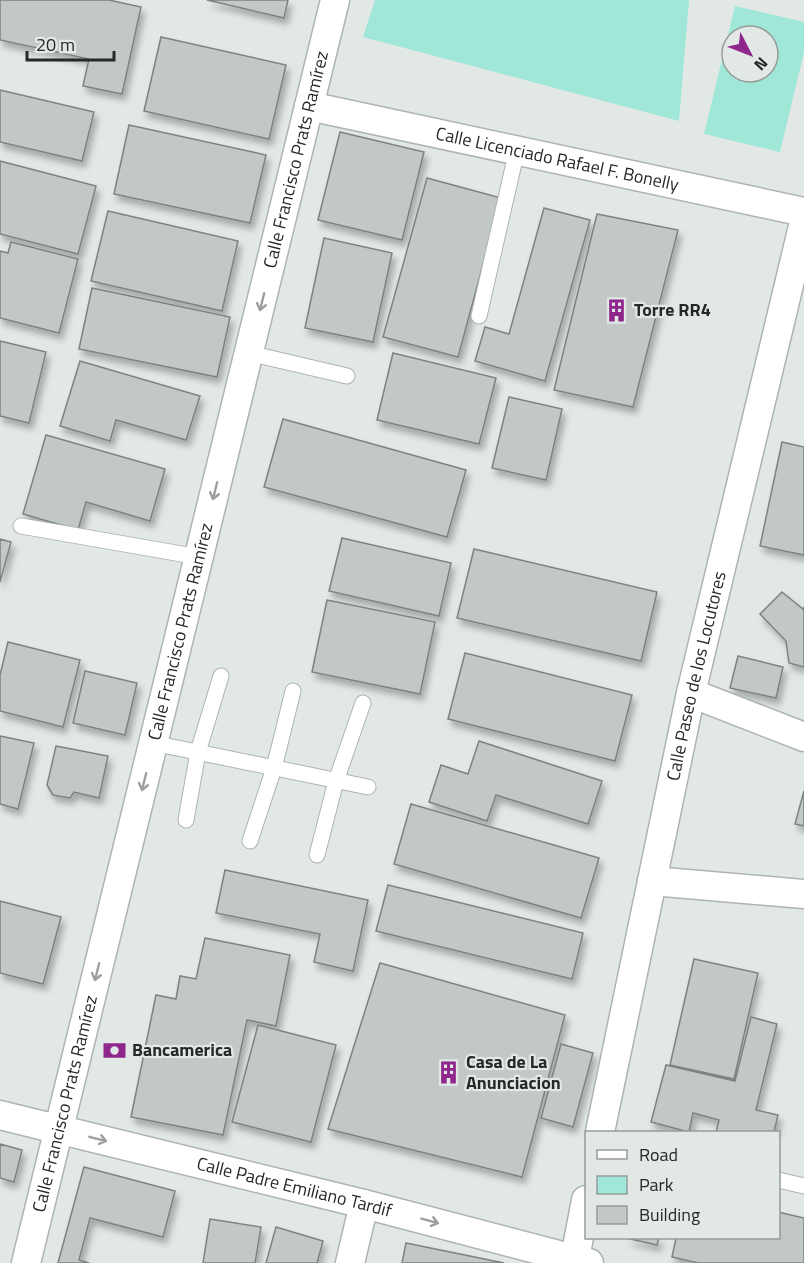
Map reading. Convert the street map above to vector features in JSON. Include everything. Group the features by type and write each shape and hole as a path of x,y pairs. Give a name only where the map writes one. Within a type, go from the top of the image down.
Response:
{"street":[{"name":"Calle Francisco Prats Ramírez","path":"26,1263 335,0"},
{"name":"Calle Licenciado Rafael F. Bonelly","path":"309,106 804,212"},
{"name":"Calle Paseo de los Locutores","path":"600,1131 691,693 804,222"},
{"path":"691,693 804,737"},
{"path":"652,881 804,894"},
{"name":"Calle Padre Emiliano Tardif","path":"0,1115 364,1204 579,1262"},
{"path":"350,1263 364,1204"},
{"path":"579,1262 585,1209"}],"lane":[{"path":"479,316 517,150"},
{"path":"249,354 347,376"},
{"path":"21,526 199,557"},
{"path":"186,820 198,752 221,676"},
{"path":"250,841 274,768 292,691"},
{"path":"317,855 336,781 363,703"},
{"path":"153,743 368,787"},
{"path":"780,1180 804,1186"}],"green space":[{"path":"375,0 689,0 679,121 363,37"},
{"path":"735,6 804,22 804,52 780,152 704,134 720,68 720,84 780,84 780,24 731,24"}],"building":[{"path":"0,0 109,0 141,7 122,94 83,86 89,59 0,40"},
{"path":"207,0 288,0 284,18"},
{"path":"161,37 286,65 269,139 144,111"},
{"path":"0,90 94,112 82,161 0,142"},
{"path":"129,125 266,155 250,223 114,194"},
{"path":"340,132 424,152 402,240 318,220"},
{"path":"0,161 96,186 78,254 0,234"},
{"path":"427,178 501,198 458,357 383,337"},
{"path":"544,208 590,220 545,381 475,361 485,327 509,334"},
{"path":"108,211 238,241 222,311 91,281"},
{"name":"Torre RR4","path":"597,214 678,230 633,407 554,390"},
{"path":"324,238 392,253 373,342 305,328"},
{"path":"11,242 78,259 59,333 0,318 0,251 8,253"},
{"path":"92,288 230,317 217,377 79,349"},
{"path":"0,341 46,352 29,423 0,416"},
{"path":"393,353 496,378 479,444 377,420"},
{"path":"80,361 200,396 186,440 116,420 110,441 60,426"},
{"path":"509,397 562,409 546,480 492,468"},
{"path":"283,419 466,470 447,537 264,487"},
{"path":"46,435 165,469 150,521 86,502 78,530 23,514"},
{"path":"782,442 804,447 804,555 760,546"},
{"path":"342,538 451,563 439,616 329,591"},
{"path":"0,539 11,542 0,582"},
{"path":"474,549 657,592 641,661 457,618"},
{"path":"782,592 803,609 804,607 804,667 789,663 786,641 760,614"},
{"path":"327,600 435,622 420,694 312,672"},
{"path":"8,642 80,660 63,727 0,711 0,675"},
{"path":"465,653 632,695 615,761 448,719"},
{"path":"738,656 783,667 776,698 730,688"},
{"path":"85,671 137,683 125,735 73,723"},
{"path":"0,736 34,743 18,809 0,804"},
{"path":"479,741 602,781 588,824 496,795 487,821 429,802 441,765 468,774"},
{"path":"56,746 108,756 99,798 74,792 70,798 53,795 47,785"},
{"path":"804,791 804,826 795,824"},
{"path":"411,804 599,858 581,918 394,864"},
{"path":"225,870 368,900 353,971 314,962 320,934 216,913"},
{"path":"388,885 583,933 572,979 376,931"},
{"path":"0,901 61,917 43,984 0,973"},
{"path":"205,938 290,955 276,1026 247,1020 223,1135 131,1117 156,995 176,999 180,976 196,979"},
{"path":"694,959 758,973 734,1079 670,1065"},
{"name":"Casa de La Anunciacion","path":"380,963 565,1015 522,1177 328,1129"},
{"path":"751,1017 777,1024 756,1110 778,1115 774,1131 716,1131 719,1120 693,1113 689,1131 651,1122 666,1065 735,1081"},
{"path":"258,1025 336,1045 311,1142 232,1122"},
{"path":"561,1044 593,1053 573,1127 541,1118"},
{"path":"0,1144 22,1150 14,1182 0,1178"},
{"path":"84,1167 175,1191 163,1237 90,1218 79,1260 89,1263 58,1263"},
{"path":"780,1212 804,1218 804,1263 698,1263 672,1257 676,1239 780,1239"},
{"path":"210,1219 261,1227 255,1263 203,1263"},
{"path":"276,1227 323,1241 317,1263 266,1263"},
{"path":"630,1239 659,1239 657,1245"},
{"path":"406,1243 504,1263 402,1263"}],"place":[{"name":"Torre RR4","path":"616,310"},
{"name":"Bancamerica","path":"114,1050"},
{"name":"Casa de La Anunciacion","path":"448,1072"}]}
